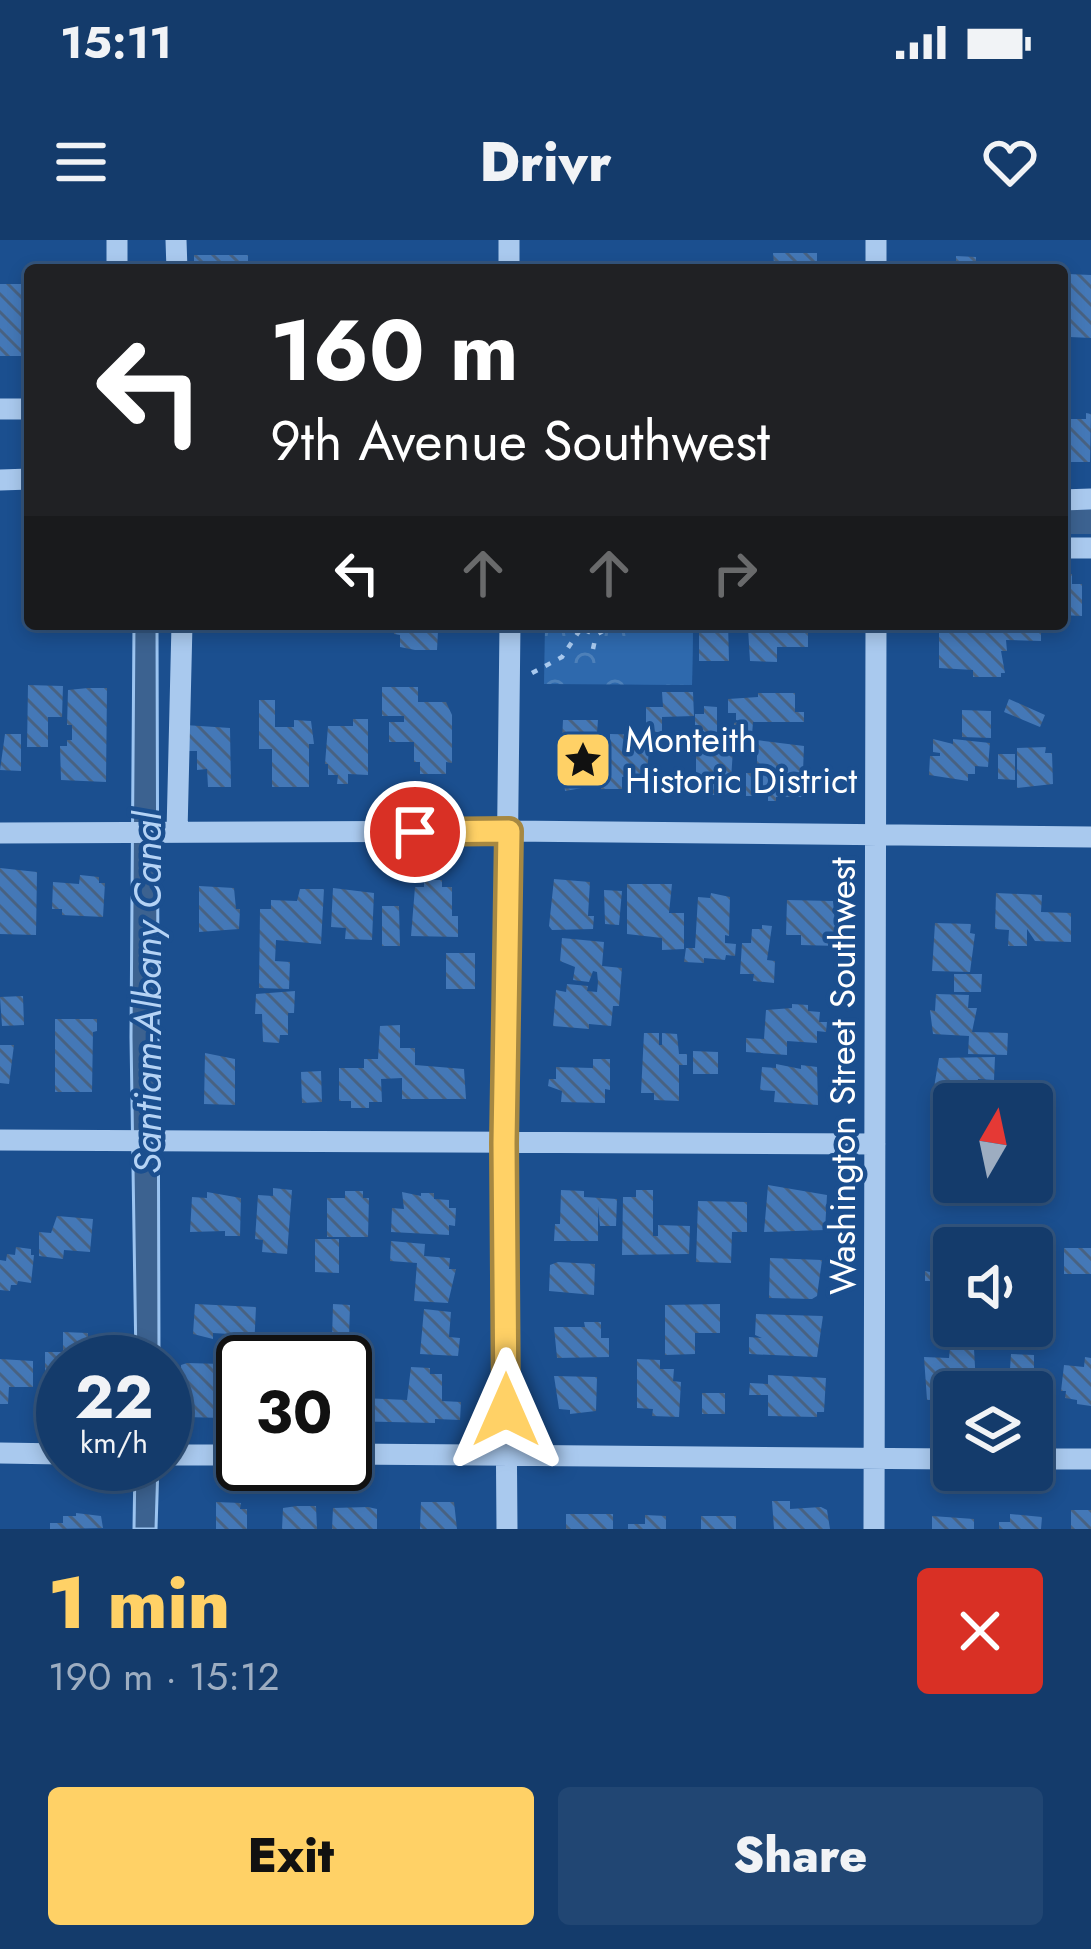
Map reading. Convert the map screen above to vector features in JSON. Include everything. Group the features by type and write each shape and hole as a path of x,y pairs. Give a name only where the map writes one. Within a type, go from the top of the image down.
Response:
{"street":[{"path":"170,833 182,630"},
{"path":"507,1529 504,1143 510,630"},
{"name":"Washington Street Southwest","path":"874,1529 876,630"},
{"path":"0,833 509,831 1091,837"},
{"path":"0,1140 875,1144"},
{"path":"0,1453 36,1454"},
{"path":"372,1454 933,1459"},
{"path":"1053,1459 1091,1459"}],"path":[{"path":"508,683 553,663 580,630 596,635 605,630"},
{"path":"593,649 596,635"}],"green space":[{"path":"545,630 693,630 692,685 544,684"},
{"path":"629,630 693,630 692,685 629,684"}],"water":[{"path":"134,630 157,630 159,1335 136,1335 131,1037"},
{"path":"135,1491 157,1491 156,1529 134,1529"}],"building":[{"path":"773,253 817,253 817,264 774,264"},
{"path":"194,255 248,255 248,264 194,264"},
{"path":"956,256 976,257 976,264 956,264"},
{"path":"406,261 466,263 466,264"},
{"path":"1068,274 1091,275 1091,338 1070,337"},
{"path":"0,284 24,284 24,356 0,356"},
{"path":"1086,413 1091,414 1090,462 1068,462 1068,419 1086,419"},
{"path":"1068,574 1072,574 1072,584 1082,584 1082,616 1068,615"},
{"path":"394,630 446,630 438,631 437,650 400,647 400,635"},
{"path":"699,630 728,630 729,661 699,661"},
{"path":"748,630 808,630 808,647 777,647 777,662 750,661"},
{"path":"939,630 1041,630 1041,641 1006,640 1001,677 973,677 973,670 939,668"},
{"path":"28,685 63,686 62,717 48,717 48,747 27,747"},
{"path":"382,687 418,687 418,702 446,702 452,715 452,763 446,762 446,774 420,774 420,762 414,762 414,742 389,742 389,722 404,722 404,716 382,716"},
{"path":"107,688 106,782 61,780 60,746 72,740 72,725 67,725 68,690"},
{"path":"662,692 693,692 694,716 662,717 662,732 646,732 646,707 663,707"},
{"path":"758,693 795,693 795,712 804,712 804,722 753,722 752,735 734,734 734,723 741,721 736,720 736,713 728,713 728,699 758,697"},
{"path":"1009,699 1045,715 1040,727 1004,712"},
{"path":"259,700 275,700 275,727 294,727 294,720 311,721 314,744 309,744 309,787 272,787 272,749 259,749"},
{"path":"704,706 717,707 717,734 695,734 695,714 704,714"},
{"path":"962,710 991,711 991,738 962,737"},
{"path":"353,719 368,719 368,775 348,774 348,784 337,784 338,775 328,775 325,764 328,726 353,726"},
{"path":"563,720 598,720 593,786 565,791 560,781"},
{"path":"185,725 230,728 231,787 208,787 207,769 197,770 197,751 185,751"},
{"path":"5,734 21,734 21,771 0,770"},
{"path":"610,734 650,735 647,775 622,777 622,789 601,789 601,753 610,753"},
{"path":"734,735 730,794 712,795 712,789 696,787 696,749 690,749 690,736"},
{"path":"933,739 990,743 988,767 975,766 968,781 929,775 930,756 940,756 933,752"},
{"path":"757,740 804,746 802,797 768,801 768,796 746,796 746,773 757,773"},
{"path":"1046,747 1045,753 1052,753 1053,784 1017,788 1017,748"},
{"path":"998,754 1015,754 1015,780 998,779"},
{"path":"0,868 37,872 36,935 0,934"},
{"path":"80,875 99,877 99,883 105,883 103,917 62,915 62,909 52,909 53,882 79,884"},
{"path":"554,879 590,882 588,916 594,916 593,929 552,930"},
{"path":"424,880 442,880 442,887 452,887 458,937 411,936 415,887 424,887"},
{"path":"627,884 672,884 669,913 684,913 684,949 662,950 662,938 627,934"},
{"path":"199,886 234,888 239,929 199,932"},
{"path":"333,888 374,893 372,940 345,939 346,928 331,927"},
{"path":"300,889 324,889 321,944 276,940 275,961 290,962 289,989 259,988 260,909 271,909 271,900 297,901"},
{"path":"604,890 622,891 619,925 605,924"},
{"path":"711,893 730,897 725,943 736,944 735,956 684,962 686,948 695,948 698,897 710,898"},
{"path":"996,893 1042,895 1041,912 1071,913 1071,942 1035,941 1027,929 1027,946 1008,946 1009,930 995,929"},
{"path":"787,900 833,901 837,946 801,945 801,935 786,935"},
{"path":"382,906 399,906 400,946 382,946"},
{"path":"935,923 971,924 970,933 975,934 970,972 932,971"},
{"path":"762,925 772,926 767,960 775,961 774,983 740,974 742,943 751,943 752,929 762,929"},
{"path":"562,938 604,942 602,966 622,968 619,1006 613,1006 611,1026 553,1026 556,990 566,992 567,984 597,992 597,972 593,971 589,982 573,980 575,967 560,961"},
{"path":"446,953 475,953 475,989 446,989"},
{"path":"954,974 982,974 981,992 954,992"},
{"path":"295,991 288,1035 280,1035 279,1043 263,1042 262,1014 255,1014 256,994"},
{"path":"936,994 969,995 968,1008 977,1008 972,1032 1008,1033 1007,1055 968,1054 969,1036 933,1034 930,1010 935,1011"},
{"path":"23,996 24,1025 2,1026 0,997"},
{"path":"792,1004 808,1005 808,1011 820,1012 819,1022 827,1022 826,1032 817,1031 817,1043 787,1041 787,1055 746,1052 746,1038 764,1039 766,1010 792,1008"},
{"path":"55,1019 97,1019 92,1092 55,1092"},
{"path":"400,1025 400,1048 415,1048 415,1065 464,1069 466,1099 402,1099 402,1078 381,1079 382,1102 369,1102 369,1108 351,1108 351,1101 339,1101 339,1068 364,1068 364,1059 378,1059 380,1026"},
{"path":"644,1033 659,1033 659,1045 662,1033 677,1034 679,1054 687,1054 687,1065 679,1065 679,1101 654,1100 654,1093 641,1093"},
{"path":"0,1045 14,1045 9,1084 0,1083"},
{"path":"693,1051 718,1052 718,1074 693,1074"},
{"path":"205,1053 235,1059 235,1105 204,1104"},
{"path":"995,1057 994,1080 935,1083 939,1058"},
{"path":"593,1059 610,1059 605,1103 561,1102 562,1091 548,1086 549,1079 556,1079 556,1067 593,1068"},
{"path":"776,1064 817,1067 818,1105 774,1102 775,1091 760,1090 762,1067 776,1068"},
{"path":"321,1071 322,1102 302,1103 301,1072"},
{"path":"768,1185 827,1195 825,1230 764,1232"},
{"path":"273,1188 292,1190 287,1254 262,1252 263,1240 255,1239 258,1195 273,1196"},
{"path":"561,1190 617,1199 616,1226 600,1226 598,1206 598,1241 554,1241 555,1224 560,1224"},
{"path":"636,1190 653,1190 653,1236 658,1236 658,1225 690,1226 689,1254 622,1255 623,1197 636,1197"},
{"path":"345,1191 363,1191 363,1198 369,1198 368,1237 327,1237 327,1198 345,1198"},
{"path":"207,1192 241,1198 240,1236 225,1236 225,1231 190,1232 192,1197 207,1198"},
{"path":"402,1192 434,1193 434,1199 449,1200 449,1208 456,1208 449,1235 391,1232 392,1208 404,1209"},
{"path":"698,1201 747,1202 747,1232 732,1232 731,1263 696,1262"},
{"path":"57,1216 93,1219 90,1252 64,1250 63,1259 39,1256 39,1232 51,1233"},
{"path":"315,1239 339,1239 339,1273 315,1272"},
{"path":"391,1241 425,1244 424,1256 450,1258 449,1269 456,1269 448,1303 414,1301 417,1263 390,1261"},
{"path":"16,1247 31,1249 34,1255 31,1283 18,1281 10,1291 0,1290 0,1260 15,1255"},
{"path":"1064,1248 1091,1248 1091,1274 1064,1274"},
{"path":"933,1253 933,1295 930,1281 925,1281 925,1271 930,1272"},
{"path":"770,1258 822,1260 817,1296 769,1298"},
{"path":"595,1264 594,1295 549,1291 550,1265"},
{"path":"195,1304 256,1307 255,1335 213,1333 213,1339 193,1334"},
{"path":"333,1304 350,1305 349,1335 332,1335"},
{"path":"720,1304 720,1333 695,1333 695,1354 665,1355 665,1305"},
{"path":"424,1309 451,1312 449,1337 460,1338 458,1356 420,1354"},
{"path":"756,1314 823,1316 817,1357 749,1354 749,1337 762,1338 755,1335"},
{"path":"584,1322 601,1322 601,1338 609,1338 609,1357 557,1358 554,1327 585,1327"},
{"path":"950,1348 974,1349 975,1371 933,1371 933,1400 927,1400 924,1357 949,1358"},
{"path":"1011,1354 1034,1355 1034,1369 1049,1370 996,1371 1010,1369"},
{"path":"1085,1357 1091,1358 1091,1406 1065,1398 1066,1391 1061,1391 1064,1365 1084,1367"},
{"path":"0,1359 33,1361 33,1387 9,1387 8,1404 0,1404"},
{"path":"637,1359 660,1360 660,1369 674,1369 673,1381 681,1382 679,1417 652,1416 653,1409 637,1408"},
{"path":"192,1363 216,1364 216,1418 192,1417"},
{"path":"411,1367 430,1368 430,1374 442,1374 442,1401 461,1402 460,1420 372,1422 372,1398 407,1400"},
{"path":"768,1375 826,1378 824,1412 817,1412 817,1417 768,1416 768,1395 749,1395 750,1383 768,1384"},
{"path":"554,1376 597,1377 596,1411 570,1414 570,1410 559,1409"},
{"path":"702,1393 725,1393 725,1414 702,1414"},
{"path":"772,1501 790,1501 790,1509 821,1507 827,1510 830,1529 774,1529"},
{"path":"216,1502 241,1503 240,1509 247,1509 247,1529 216,1529"},
{"path":"421,1502 454,1502 457,1529 420,1529"},
{"path":"316,1506 317,1529 282,1529 283,1508"},
{"path":"333,1508 377,1509 377,1529 332,1529"},
{"path":"1071,1510 1091,1510 1091,1529 1071,1529"},
{"path":"566,1514 613,1514 613,1529 566,1529"},
{"path":"1010,1514 1042,1517 1041,1529 999,1529 999,1522 1010,1522"},
{"path":"645,1515 666,1516 666,1529 628,1529 628,1524 645,1524"},
{"path":"63,1516 101,1516 103,1528 50,1529 50,1523 63,1523"},
{"path":"701,1516 736,1516 736,1529 701,1529"},
{"path":"932,1516 974,1519 974,1529 932,1529"}],"waterway":[{"name":"Santiam-Albany Canal","path":"1068,522 1091,522"}],"place":[{"name":"Monteith Historic District","path":"583,760"}],"route":[{"path":"415,832 509,831 506,1410"}]}
